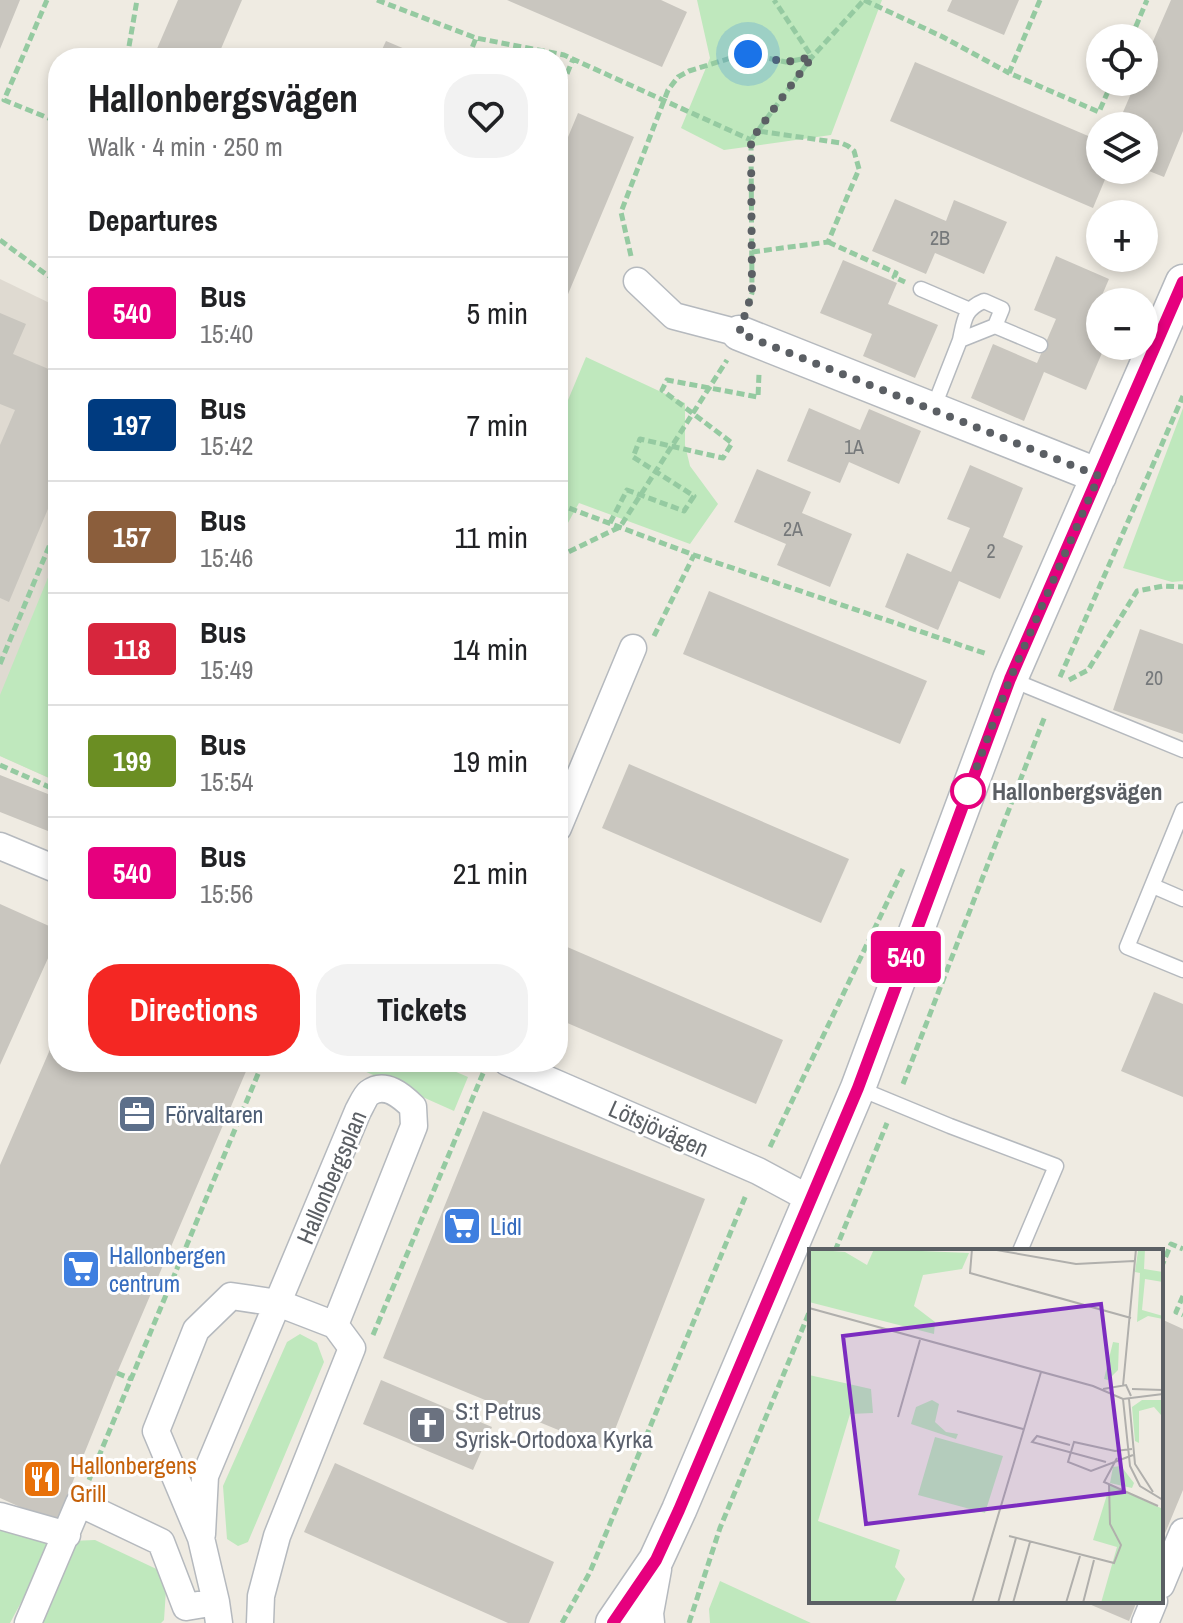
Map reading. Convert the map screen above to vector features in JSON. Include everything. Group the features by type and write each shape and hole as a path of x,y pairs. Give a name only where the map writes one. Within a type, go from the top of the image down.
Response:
{"street":[{"path":"637,281 674,316 933,410 1099,476"},
{"path":"613,1623 656,1560 679,1510 858,1088 997,671 1099,476 1183,282"},
{"path":"568,804 633,648"},
{"path":"0,846 48,866"},
{"name":"Lötsjövägen","path":"530,1072 758,1171 810,1199"},
{"name":"Hallonbergsplan","path":"201,1538 205,1476 278,1303 358,1111 369,1093 383,1089 400,1094 413,1107 414,1126 335,1325 278,1303 231,1296 196,1330 156,1431 201,1538 217,1612"},
{"path":"260,1623 261,1596 277,1536 352,1348 335,1325"},
{"path":"28,1623 79,1503 161,1542 186,1607 217,1612"},
{"path":"0,1516 67,1535"},
{"path":"1163,1580 1183,1532"},
{"path":"647,1623 646,1613 656,1560"},
{"path":"1145,1623 1153,1603"}],"lane":[{"path":"921,289 970,310"},
{"path":"933,410 960,340 965,317 972,306 984,301 1002,309 995,326"},
{"path":"960,340 995,326 1040,345"},
{"path":"997,671 1183,750"},
{"path":"1183,810 1127,947 1183,970"},
{"path":"1153,886 1183,899"},
{"path":"858,1088 1056,1166 1021,1249"}],"path":[{"path":"47,0 4,100 48,118"},
{"path":"129,48 137,0"},
{"path":"377,0 476,38 528,48"},
{"path":"774,0 812,57"},
{"path":"610,523 627,490 684,511 694,496 633,457 640,439 723,458 732,443 662,390 667,380 758,397 743,342 752,293 751,140 812,57 864,0 943,37 1009,73 1099,112 1106,96"},
{"path":"1009,73 1040,0"},
{"path":"1137,24 1147,0"},
{"path":"472,48 476,38"},
{"path":"637,281 621,212 668,90 678,77 748,54 786,62 812,57"},
{"path":"568,57 751,140"},
{"path":"568,71 573,59"},
{"path":"758,131 841,143 854,151 859,169 828,242"},
{"path":"0,240 48,274"},
{"path":"752,252 828,242 881,266"},
{"path":"568,552 620,527 709,388 743,342"},
{"path":"1183,396 1056,687 1088,670 1137,591 1163,586 1183,587"},
{"path":"568,508 694,555 987,654 997,671"},
{"path":"0,664 3,647 48,547"},
{"path":"633,648 652,640 694,555"},
{"path":"836,1249 1053,696"},
{"path":"0,765 48,787"},
{"path":"562,1623 590,1572 736,1218 907,859"},
{"path":"79,1503 259,1072"},
{"path":"1163,1263 1171,1244 1183,1249"},
{"path":"1183,1296 1176,1312 1183,1315"},
{"path":"689,1623 720,1528 809,1313"},
{"path":"117,1373 131,1379"}],"shaded area":[{"path":"0,279 48,302 48,778 0,756"}],"green space":[{"path":"697,0 882,0 831,135 724,150 681,128 710,58"},
{"path":"586,357 685,403 685,445 690,466 718,504 690,544 579,503 568,523 568,400"},
{"path":"1183,408 1183,581 1172,582 1123,568"},
{"path":"48,577 48,778 0,756 0,695"},
{"path":"366,1072 456,1072 468,1077 454,1111"},
{"path":"300,1334 317,1343 324,1362 248,1542 238,1546 227,1539 223,1486 287,1342"},
{"path":"0,1516 54,1541 10,1623 0,1623"},
{"path":"95,1540 167,1574 164,1620 161,1623 37,1623 71,1541"},
{"path":"720,1581 811,1623 710,1623 709,1609"}],"building":[{"path":"0,0 20,0 0,49"},
{"path":"178,0 242,0 221,48 157,48"},
{"path":"507,0 661,0 687,12 662,67"},
{"path":"952,0 1019,0 1004,35 947,11"},
{"path":"1171,0 1183,0 1183,131 1164,177 1158,175 1158,112 1123,112 1130,96 1158,96 1158,30"},
{"path":"386,41 402,48 383,48"},
{"path":"915,62 1086,135 1086,184 1103,184 1096,200 1086,200 1086,205 890,121"},
{"path":"578,113 634,137 568,294 568,137"},
{"path":"895,199 946,221 954,200 1007,222 984,274 935,253 926,274 872,251"},
{"path":"1056,256 1086,269 1086,272 1109,279 1105,288 1086,288 1086,360 1099,360 1086,390 1044,372 1024,421 971,398 993,344 1037,363 1056,319 1034,310"},
{"path":"843,260 897,283 888,304 938,325 915,378 863,356 872,334 820,313"},
{"path":"0,313 26,324 13,354 48,369 48,509 9,602 0,598 0,445 15,410 0,404"},
{"path":"809,408 860,430 869,409 921,431 899,484 849,462 840,483 787,461"},
{"path":"970,465 1023,488 1003,537 1023,546 1000,599 959,581 938,630 885,607 907,553 951,572 970,528 947,519"},
{"path":"757,469 811,492 802,513 852,534 830,587 777,565 786,544 734,522"},
{"path":"709,591 927,681 900,744 683,654"},
{"path":"1140,629 1183,644 1183,734 1113,710"},
{"path":"629,764 849,859 821,923 602,828"},
{"path":"0,775 48,794 48,831 0,812"},
{"path":"0,904 48,926 48,958 0,1065"},
{"path":"568,947 783,1040 756,1104 568,1023"},
{"path":"1154,992 1183,1004 1183,1097 1121,1071"},
{"name":"Hallonbergen centrum","path":"48,1054 48,1072 246,1072 56,1523 0,1498 0,1165"},
{"path":"483,1111 705,1199 607,1450 383,1358"},
{"path":"1163,1320 1183,1329 1183,1490 1163,1538"},
{"name":"S:t Petrus Syrisk-Ortodoxa Kyrka","path":"381,1380 492,1427 473,1470 363,1424"},
{"path":"335,1463 554,1562 529,1623 508,1623 304,1532"},
{"path":"1087,1603 1136,1603 1129,1621"}],"bus line":[{"name":"540","path":"613,1623 656,1560 679,1510 858,1088 1010,679 1183,282"}],"place":[{"name":"Hallonbergsvägen","path":"968,791"},
{"name":"Förvaltaren","path":"137,1114"},
{"name":"Lidl","path":"462,1226"},
{"name":"Hallonbergen centrum","path":"81,1269"},
{"name":"S:t Petrus Syrisk-Ortodoxa Kyrka","path":"427,1425"},
{"name":"Hallonbergens Grill","path":"42,1479"}],"route":[{"path":"748,54 786,62 812,57 751,140 752,293 739,333 1099,476 1010,679 966,795 968,791"}]}
